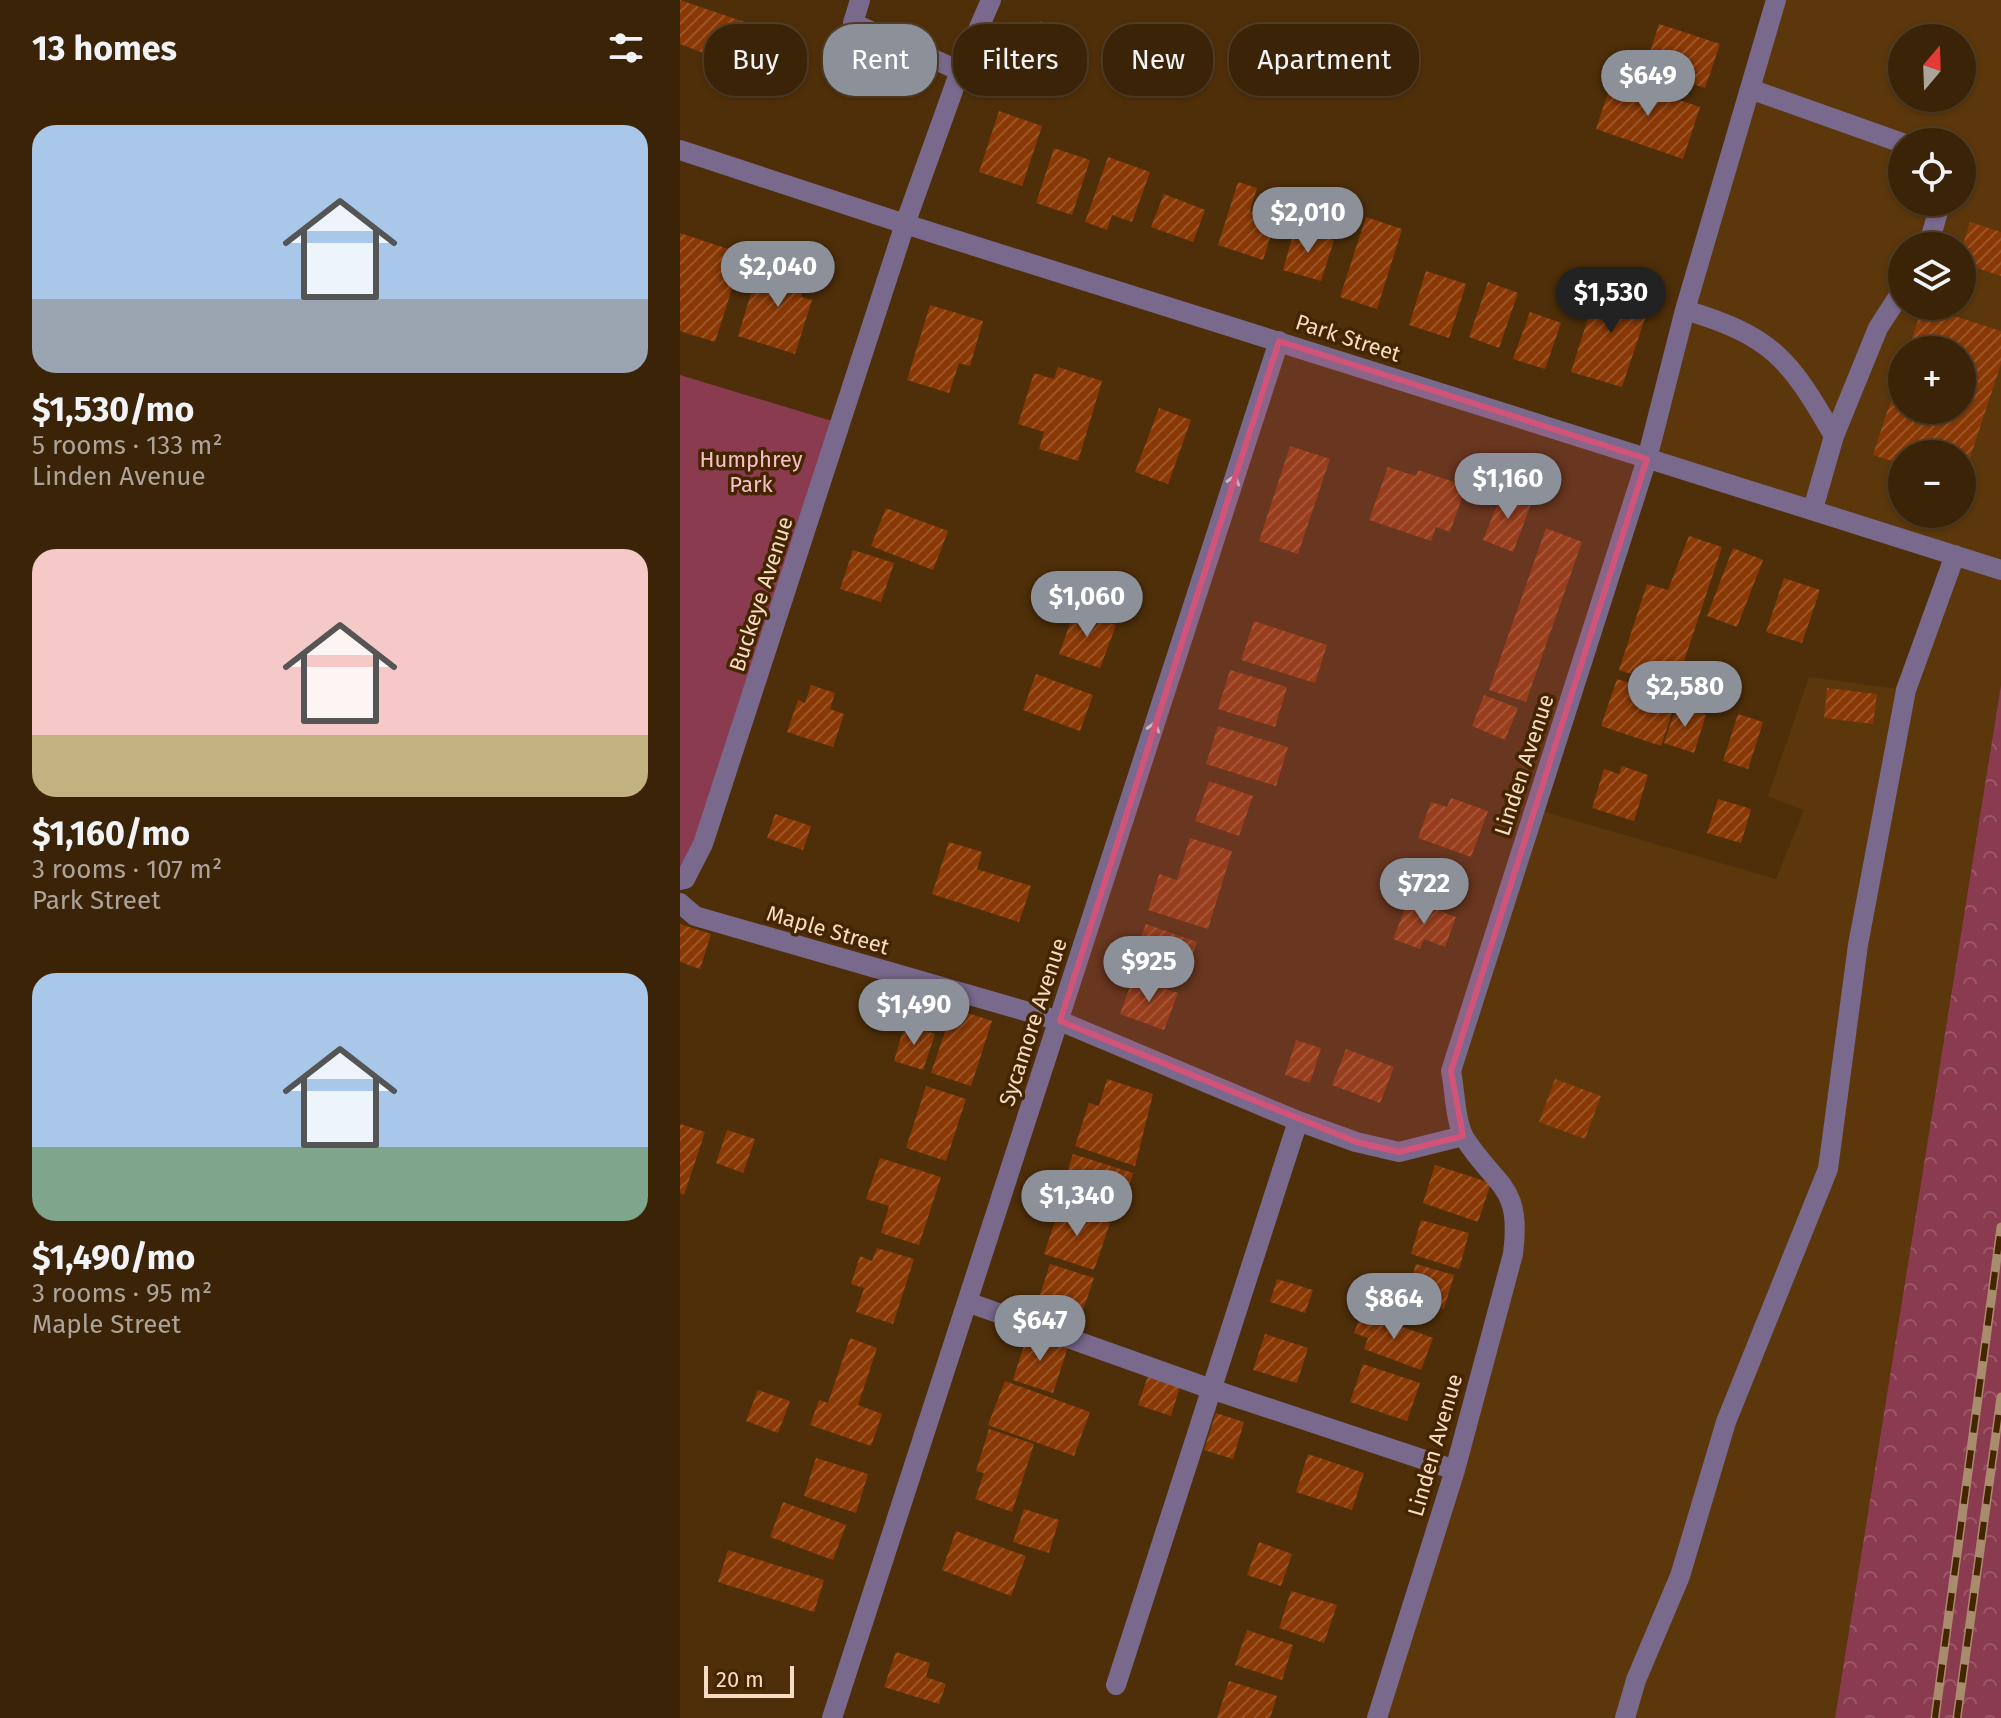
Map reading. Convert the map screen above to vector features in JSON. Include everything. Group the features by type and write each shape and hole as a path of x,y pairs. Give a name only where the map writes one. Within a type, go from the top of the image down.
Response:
{"street":[{"path":"860,0 853,23 953,68"},
{"name":"Buckeye Avenue","path":"981,24 991,0"},
{"name":"Linden Avenue","path":"1377,1718 1455,1470 1513,1254 1517,1223 1503,1183 1463,1136 1451,1071 1647,459 1685,310 1776,0"},
{"path":"1750,89 1888,138"},
{"name":"Buckeye Avenue","path":"680,880 685,879 703,844 905,224 953,90"},
{"name":"Park Street","path":"680,150 2001,570"},
{"path":"1685,310 1728,323 1770,345 1807,390 1834,436"},
{"path":"1813,509 1834,436 1878,328 1888,313"},
{"name":"Sycamore Avenue","path":"832,1718 1279,341"},
{"path":"1625,1718 1636,1680 1680,1576 1726,1422 1828,1169 1858,945 1906,690 1955,555"},
{"name":"Maple Street","path":"680,903 695,916 1060,1021 1298,1121 1399,1152 1463,1136"},
{"path":"1116,1685 1214,1390 1298,1121"},
{"path":"967,1302 1214,1390 1455,1470"}],"highlighted area":[{"path":"1279,341 1647,459 1451,1071 1463,1136 1399,1152 1356,1142 1060,1021"}],"shaded area":[{"path":"1776,0 2001,0 2001,685 1835,1718 1377,1718 1517,1223 1463,1136 1451,1071 1535,809 1776,879 1804,810 1768,796 1809,677 1906,690 1954,555 1647,459"}],"green space":[{"name":"Humphrey Park","path":"680,375 842,424 680,880"},
{"path":"2001,685 2001,1718 1835,1718"}],"building":[{"path":"680,0 750,24 704,24 704,53 680,44"},
{"path":"1659,24 1720,44 1705,88 1645,68"},
{"path":"1613,78 1700,107 1683,159 1596,129"},
{"path":"999,111 1042,126 1022,186 979,172"},
{"path":"1054,148 1090,160 1072,215 1036,203"},
{"path":"1108,157 1150,172 1132,222 1112,215 1107,230 1085,222"},
{"path":"1238,182 1257,188 1250,211 1276,220 1263,260 1218,245"},
{"path":"1164,194 1205,210 1193,242 1151,227"},
{"path":"1366,217 1402,229 1377,309 1340,297"},
{"path":"1970,222 2001,232 2001,276 1976,268 1976,232 1967,232"},
{"path":"1295,228 1334,240 1321,281 1283,270"},
{"path":"680,233 743,254 715,342 680,331"},
{"path":"772,259 810,271 801,297 812,300 795,354 738,336 754,284 764,287"},
{"path":"1426,271 1466,284 1449,338 1409,325"},
{"path":"1488,282 1518,293 1499,348 1469,337"},
{"path":"1599,283 1651,300 1622,387 1571,372"},
{"path":"930,305 983,321 970,366 959,363 949,393 907,380"},
{"path":"1530,312 1561,323 1545,369 1513,359"},
{"path":"1918,320 1967,320 2001,331 2001,364 1976,440 1888,440 1888,460 1873,455 1888,409 1888,424 1976,424 1976,336 1913,336"},
{"path":"1058,367 1102,381 1078,461 1039,449 1044,432 1018,424 1034,373 1054,379"},
{"path":"1159,408 1191,420 1168,484 1135,472"},
{"path":"1290,446 1330,459 1298,554 1259,541"},
{"path":"1388,467 1416,476 1418,470 1466,486 1450,532 1436,527 1431,541 1369,520"},
{"path":"1503,490 1532,502 1513,552 1483,540"},
{"path":"886,508 948,531 933,570 871,546"},
{"path":"1546,528 1582,542 1526,702 1489,690"},
{"path":"1689,536 1722,547 1675,688 1619,670 1647,584 1668,590"},
{"path":"1733,548 1763,560 1737,627 1707,616"},
{"path":"853,550 894,563 881,602 840,589"},
{"path":"1784,578 1820,590 1802,643 1766,632"},
{"path":"1075,610 1116,625 1100,668 1059,654"},
{"path":"1254,621 1327,645 1315,683 1241,660"},
{"path":"1230,670 1287,687 1275,727 1218,709"},
{"path":"1036,674 1093,695 1080,731 1023,710"},
{"path":"1617,679 1677,698 1661,746 1601,726"},
{"path":"811,685 835,693 830,709 844,714 833,747 787,732 798,700 805,703"},
{"path":"1827,688 1877,694 1873,724 1824,718"},
{"path":"1484,695 1518,708 1505,740 1472,726"},
{"path":"1677,705 1706,715 1694,753 1664,743"},
{"path":"1738,714 1763,722 1748,769 1723,761"},
{"path":"1218,726 1288,747 1276,786 1206,764"},
{"path":"1622,766 1648,775 1634,821 1592,808 1604,769 1619,774"},
{"path":"1209,781 1253,796 1239,836 1195,821"},
{"path":"1451,798 1488,811 1471,857 1418,838 1431,802 1447,807"},
{"path":"1718,799 1751,809 1741,843 1707,833"},
{"path":"775,814 811,826 803,850 767,838"},
{"path":"1190,838 1232,851 1208,929 1148,910 1159,874 1177,880"},
{"path":"949,842 982,852 977,869 1031,886 1019,922 932,894"},
{"path":"1409,899 1456,917 1445,947 1424,939 1420,949 1393,939"},
{"path":"680,924 711,934 700,969 680,962"},
{"path":"1146,924 1197,942 1185,975 1134,956"},
{"path":"1133,978 1178,993 1164,1030 1120,1014"},
{"path":"953,1008 992,1021 971,1086 931,1073"},
{"path":"905,1024 935,1034 923,1070 894,1061"},
{"path":"1296,1040 1321,1048 1310,1083 1285,1075"},
{"path":"1346,1049 1394,1067 1380,1103 1332,1085"},
{"path":"1107,1079 1153,1094 1135,1166 1075,1146 1089,1103 1099,1106"},
{"path":"1555,1079 1601,1096 1585,1139 1539,1122"},
{"path":"926,1086 966,1099 946,1161 906,1148"},
{"path":"680,1124 705,1132 684,1195 680,1193"},
{"path":"727,1130 755,1139 743,1173 716,1163"},
{"path":"1073,1154 1133,1173 1118,1218 1058,1199"},
{"path":"880,1158 941,1177 919,1245 881,1233 889,1206 866,1199"},
{"path":"1435,1165 1491,1183 1478,1222 1423,1203"},
{"path":"1060,1207 1110,1223 1094,1270 1044,1254"},
{"path":"1421,1220 1469,1233 1459,1269 1411,1254"},
{"path":"877,1248 914,1259 893,1324 856,1312 864,1288 851,1284 860,1256 872,1261"},
{"path":"1050,1264 1094,1278 1078,1325 1035,1310"},
{"path":"1416,1264 1454,1275 1444,1309 1406,1298"},
{"path":"1277,1279 1313,1290 1305,1313 1270,1302"},
{"path":"1362,1312 1433,1338 1421,1370 1364,1349 1368,1338 1354,1333"},
{"path":"1028,1333 1068,1347 1053,1393 1013,1380"},
{"path":"1265,1334 1308,1348 1297,1383 1253,1370"},
{"path":"850,1338 877,1348 858,1405 882,1414 871,1446 810,1425 819,1400 828,1403"},
{"path":"1363,1364 1420,1383 1407,1421 1350,1402"},
{"path":"1149,1373 1181,1383 1171,1416 1138,1405"},
{"path":"1005,1381 1090,1412 1074,1456 988,1425"},
{"path":"758,1390 790,1401 778,1433 746,1421"},
{"path":"1216,1413 1244,1422 1233,1459 1204,1450"},
{"path":"989,1429 1034,1444 1012,1512 975,1499 984,1473 976,1471"},
{"path":"1308,1454 1364,1473 1352,1510 1296,1492"},
{"path":"816,1458 868,1474 856,1513 804,1496"},
{"path":"783,1502 846,1525 833,1560 770,1537"},
{"path":"1024,1509 1059,1520 1049,1553 1013,1542"},
{"path":"956,1531 1026,1556 1011,1596 942,1570"},
{"path":"1259,1542 1292,1554 1281,1586 1247,1575"},
{"path":"728,1550 824,1580 814,1612 718,1582"},
{"path":"1291,1591 1337,1605 1324,1643 1279,1628"},
{"path":"1247,1630 1293,1645 1282,1680 1235,1665"},
{"path":"896,1652 930,1663 926,1677 946,1684 939,1704 884,1687"},
{"path":"1229,1681 1277,1696 1270,1718 1217,1718"}],"railway":[{"path":"1935,1718 2001,1227"},
{"path":"1957,1718 2001,1397"}]}
